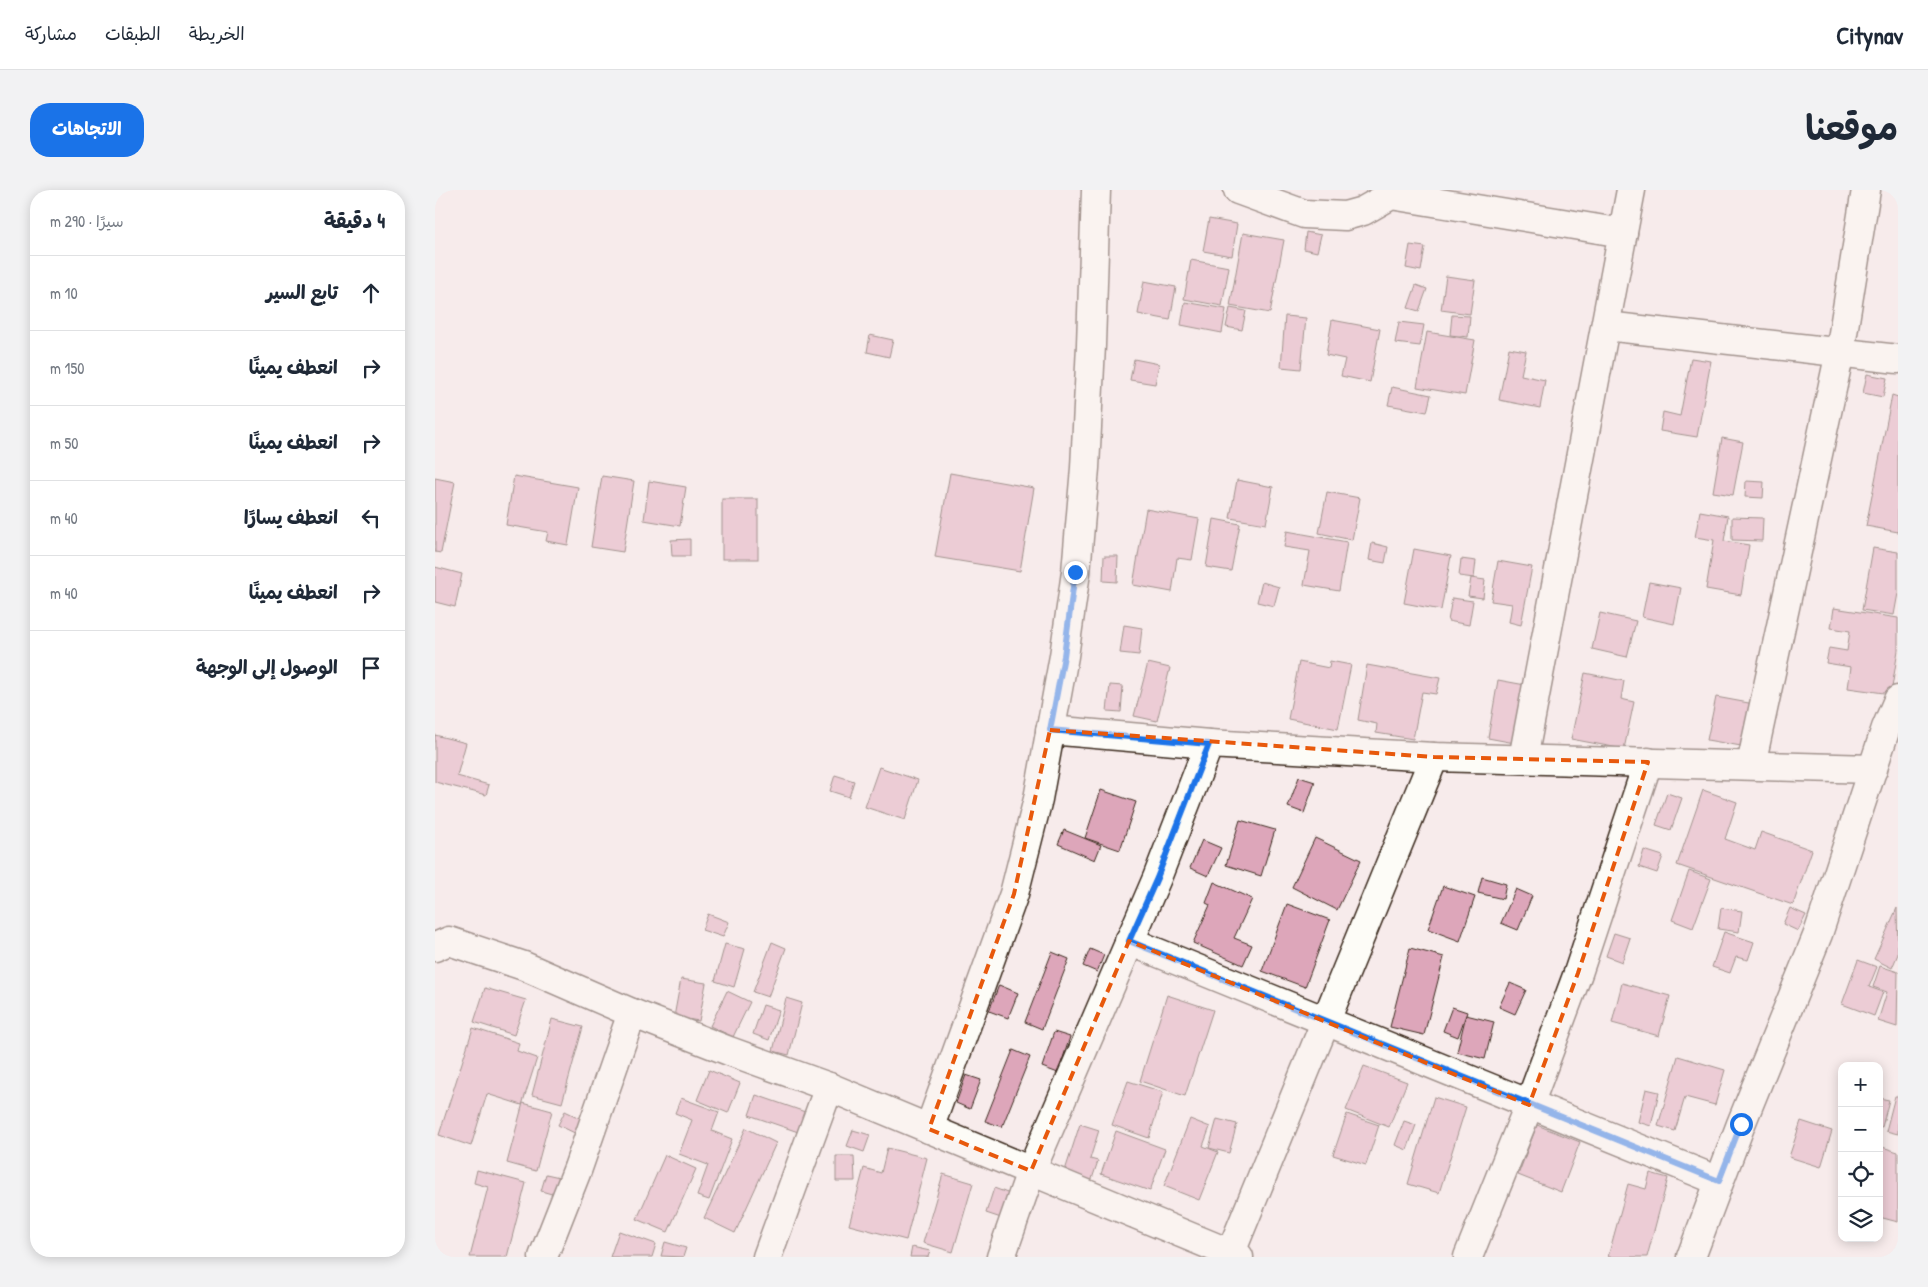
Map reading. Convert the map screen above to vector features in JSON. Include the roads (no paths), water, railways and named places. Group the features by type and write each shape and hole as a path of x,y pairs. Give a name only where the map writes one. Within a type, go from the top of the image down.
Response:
{"street":[{"path":"929,1129 1014,894 1038,799 1064,656 1075,572 1084,478 1096,190"},
{"path":"1238,190 1304,214 1345,216 1363,211 1392,193 1623,233"},
{"path":"1523,759 1631,190"},
{"path":"1751,765 1840,352 1866,190"},
{"path":"1606,326 1898,359"},
{"path":"1691,1257 1719,1181 1818,934 1873,769 1892,730 1898,700"},
{"path":"1050,730 1209,744 1434,757 1873,769"},
{"path":"1001,1257 1031,1171 1157,878 1209,744"},
{"path":"435,947 449,942 470,947 524,966 632,1013 729,1051 829,1086 1233,1256 1434,757"},
{"path":"1468,1257 1529,1105 1578,973 1648,762"},
{"path":"1129,941 1719,1181"},
{"path":"543,1257 578,1168 632,1013"},
{"path":"767,1257 829,1086"}]}
